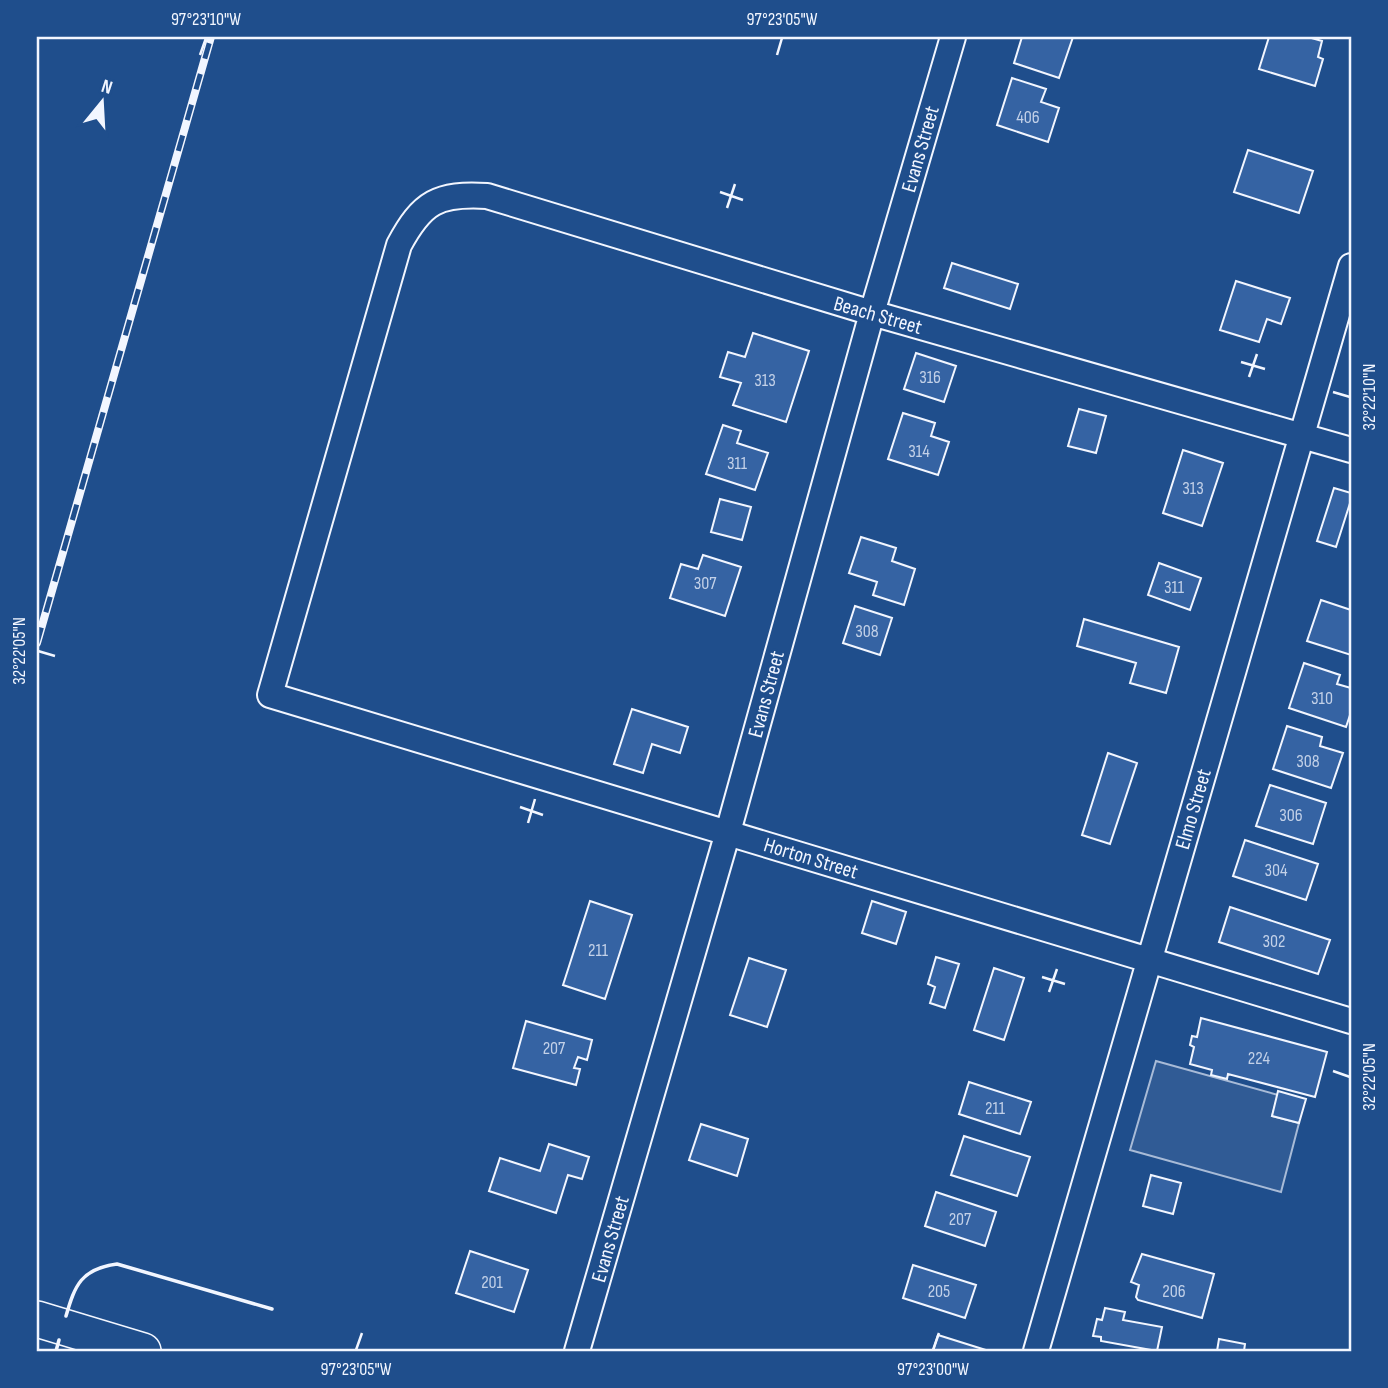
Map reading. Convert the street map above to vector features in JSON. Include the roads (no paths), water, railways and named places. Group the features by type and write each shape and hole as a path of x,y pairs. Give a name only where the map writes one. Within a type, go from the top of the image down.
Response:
{"street":[{"name":"Evans Street","path":"577,1351 728,832 872,313 953,37"},
{"name":"Beach Street","path":"270,695 399,245 412,221 432,203 457,194 487,196 872,313 1351,450"},
{"name":"Elmo Street","path":"1036,1351 1351,266"},
{"name":"Horton Street","path":"270,695 1351,1021"},
{"path":"50,1323 144,1351"}],"railway":[{"path":"37,643 211,37"}]}
